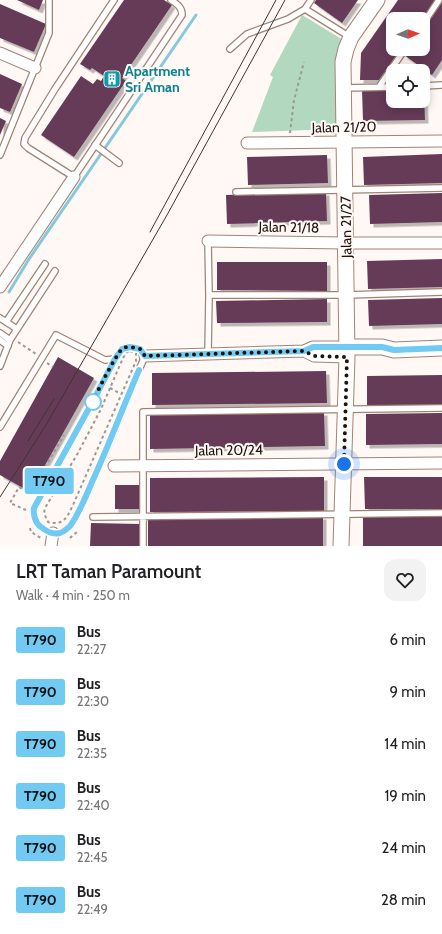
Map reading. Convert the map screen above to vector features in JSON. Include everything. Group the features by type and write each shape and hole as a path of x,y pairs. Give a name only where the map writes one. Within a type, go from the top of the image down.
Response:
{"street":[{"name":"Jalan 21/27","path":"341,546 347,352 343,62 351,37 377,0"},
{"path":"0,53 35,68"},
{"name":"Jalan 21/20","path":"247,144 442,141"},
{"path":"0,287 74,177"},
{"name":"Jalan 21/18","path":"208,241 442,243"},
{"path":"145,356 304,351 313,347 347,352 382,347 394,350 442,348"},
{"name":"Jalan 20/24","path":"114,466 442,463"},
{"path":"51,546 53,533"}],"lane":[{"path":"0,156 50,33 49,0"},
{"path":"114,0 25,138 24,144 28,148 74,177 182,15 180,6 171,0"},
{"path":"230,49 247,34 288,18 305,9 311,0"},
{"path":"430,14 439,0"},
{"path":"305,9 351,37"},
{"path":"379,87 400,56"},
{"path":"430,86 442,85"},
{"path":"344,88 386,87"},
{"path":"95,145 119,163"},
{"path":"236,192 442,188"},
{"path":"208,241 210,295 208,354"},
{"path":"6,322 46,264"},
{"path":"0,366 11,339 55,271"},
{"path":"210,295 347,295 442,292"},
{"path":"0,318 17,329"},
{"path":"0,333 11,339"},
{"path":"0,427 56,335 105,360 115,359"},
{"path":"0,340 8,346"},
{"path":"130,347 140,349 145,356 100,466 81,507 70,526 60,533 53,533 38,525 33,513 34,508 115,359 122,349 130,347"},
{"path":"143,546 143,412 442,408"},
{"path":"93,516 442,513"}],"path":[{"path":"289,143 294,100 304,62"},
{"path":"11,339 42,358"},
{"path":"132,351 136,353 136,361 73,505 65,520 58,523 48,522 44,513 45,508 78,453 101,409 110,388 127,352 132,351"},
{"path":"48,363 53,367"},
{"path":"110,388 119,393"},
{"path":"14,496 19,487 30,493 64,435"}],"green space":[{"path":"302,15 345,41 338,129 252,132 273,77 270,75"}],"building":[{"path":"17,0 43,0 39,10"},
{"name":"Apartment Sri Aman","path":"124,0 164,0 172,5 122,78 126,81 74,157 41,135 81,76 93,84 97,79 101,81 104,76 92,68 90,70 80,64"},
{"path":"316,0 358,0 342,23 314,3"},
{"path":"398,0 435,0 427,12 390,12"},
{"path":"442,2 442,60 432,75 430,74 430,64 417,64 405,56 430,56 430,19"},
{"path":"0,4 46,24 34,52 0,38"},
{"path":"386,17 386,56 396,56 390,64 386,64 386,70 379,80 360,80 361,53"},
{"path":"0,74 22,84 10,112 0,108"},
{"path":"362,90 386,90 386,108 425,108 425,120 363,121"},
{"path":"0,118 6,121 0,135"},
{"path":"442,154 442,183 364,185 363,157"},
{"path":"327,155 328,183 248,185 247,157"},
{"path":"326,192 327,221 227,224 226,195"},
{"path":"442,193 442,222 370,224 369,195"},
{"path":"442,259 442,287 368,289 367,261"},
{"path":"217,262 327,262 327,291 217,290"},
{"path":"442,298 442,324 369,326 368,300"},
{"path":"327,299 327,322 217,323 216,301"},
{"path":"58,357 94,378 30,492 0,475 0,461"},
{"path":"326,371 327,403 152,405 152,373"},
{"path":"442,375 442,406 367,407 367,376"},
{"path":"324,412 325,446 150,449 150,414"},
{"path":"442,413 442,444 366,445 366,414"},
{"path":"324,477 324,511 150,512 150,478"},
{"path":"364,477 442,477 442,509 365,509"},
{"path":"115,485 140,485 140,509 115,509"},
{"path":"442,515 442,546 363,546 363,516"},
{"path":"323,516 323,546 148,546 148,519"},
{"path":"91,523 140,524 140,546 90,546"}],"waterway":[{"path":"9,292 29,259 196,15"}],"tram line":[{"path":"150,232 276,0"},
{"path":"0,497 46,425 167,215 285,0"},
{"path":"28,441 54,399"}],"bus line":[{"name":"T790","path":"139,370 100,466 81,507 70,526 60,533 53,533 46,530 38,525 33,513 34,508 115,359 122,349 130,347 140,349 145,356 304,351 313,347 382,347 394,350 442,348"}],"place":[{"name":"Apartment Sri Aman","path":"112,79"}],"route":[{"path":"93,402 115,359 122,349 130,347 140,349 145,356 304,351 314,356 347,357 344,464"}]}
